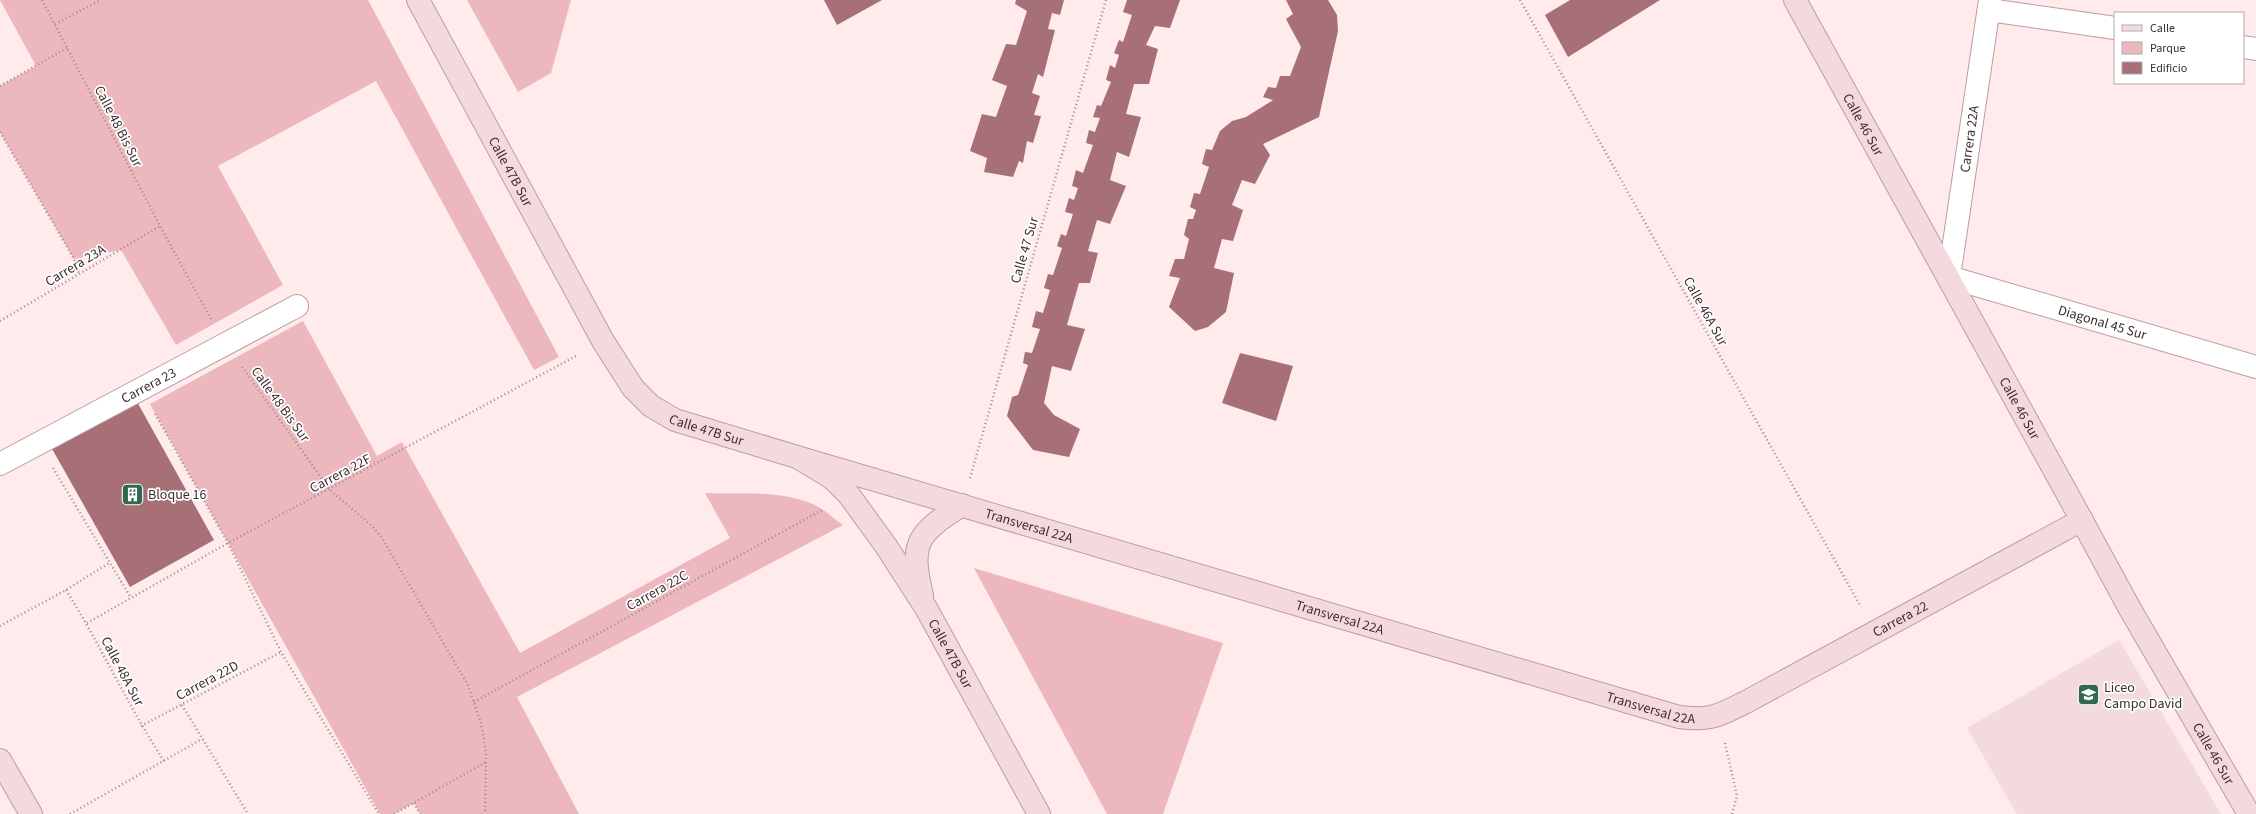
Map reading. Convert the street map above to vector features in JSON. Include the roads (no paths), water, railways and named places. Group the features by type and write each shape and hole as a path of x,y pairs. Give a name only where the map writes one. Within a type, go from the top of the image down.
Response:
{"street":[{"name":"Calle 47B Sur","path":"418,0 603,341 633,388 651,406 675,420 797,457 823,471 849,495 886,546 926,608 1039,814"},
{"name":"Calle 46 Sur","path":"1795,0 1949,277 2130,609 2250,814"},
{"name":"Carrera 22A","path":"1949,277 1990,5"},
{"path":"1990,5 2114,28"},
{"path":"2244,47 2256,49"},
{"name":"Diagonal 45 Sur","path":"1949,277 2256,367"},
{"name":"Carrera 23","path":"0,464 297,306"},
{"name":"Transversal 22A","path":"797,457 1679,717 1698,720 1718,716"},
{"path":"926,608 918,575 916,551 923,537 936,522 962,505"},
{"name":"Carrera 22","path":"1718,716 2082,520"},
{"path":"0,760 31,814"}],"place":[{"name":"Bloque 16","path":"133,494"},
{"name":"Liceo Campo David","path":"2088,695"}]}
